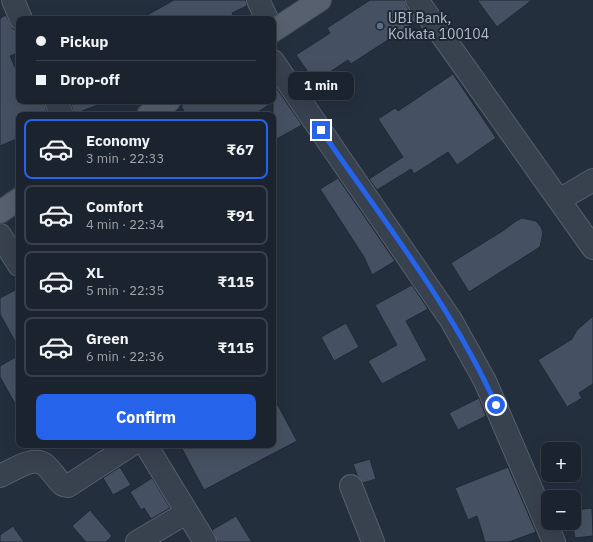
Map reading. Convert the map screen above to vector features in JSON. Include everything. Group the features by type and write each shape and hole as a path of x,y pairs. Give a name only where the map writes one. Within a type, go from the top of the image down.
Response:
{"main road":[{"path":"276,29 320,0"},
{"path":"152,112 164,104"},
{"path":"0,212 16,202"}],"street":[{"path":"13,0 20,16"},
{"path":"258,0 266,16"},
{"path":"417,0 593,248"},
{"path":"276,65 451,320 485,381 554,542"},
{"path":"559,200 593,180"},
{"path":"0,235 16,260"},
{"path":"0,476 31,462 38,461 44,464 63,485 68,486 126,448"},
{"path":"148,448 205,542"},
{"path":"350,486 373,542"},
{"path":"138,542 186,513"}],"building":[{"path":"174,0 246,0 247,6 232,13 233,16 145,16"},
{"path":"370,0 405,0 407,7 417,21 351,64 348,60 315,82 296,55 330,33 327,28"},
{"path":"477,0 532,0 497,27"},
{"path":"6,15 13,29 16,30 16,53 10,56 16,69 16,104 45,104 47,112 16,112 16,139 0,146 0,18"},
{"path":"453,74 496,138 457,165 448,152 414,174 411,169 377,190 369,179 403,157 378,119 395,108 398,111"},
{"path":"276,87 302,125 276,139 276,112 273,112 273,104 276,104"},
{"path":"71,104 101,104 79,112 73,112"},
{"path":"184,104 270,104 258,112 184,112 181,106"},
{"path":"338,178 395,261 372,275 364,257 320,189"},
{"path":"522,218 536,221 541,227 543,233 540,247 469,292 451,263"},
{"path":"412,285 428,309 406,321 427,360 382,384 368,361 397,345 375,305"},
{"path":"16,290 16,343 0,314 0,298"},
{"path":"593,316 593,384 579,393 582,398 567,407 538,360 572,339 577,330"},
{"path":"346,323 359,347 334,361 321,337"},
{"path":"16,357 16,406 0,377 0,366"},
{"path":"479,398 486,416 458,430 449,413"},
{"path":"276,402 297,441 204,490 182,448 276,448"},
{"path":"370,459 376,479 363,483 357,475 353,464"},
{"path":"120,467 131,485 113,495 103,478"},
{"path":"508,467 536,532 509,542 485,542 477,516 468,520 455,488"},
{"path":"152,478 170,508 151,519 144,508 141,510 130,492"},
{"path":"592,508 593,536 575,538 573,530 581,530 581,509"},
{"path":"90,510 112,536 106,542 86,542 72,526"},
{"path":"236,516 252,542 217,542 212,530"},
{"path":"13,526 24,542 0,542 0,535"}],"place":[{"name":"UBI Bank, Kolkata 100104","path":"380,26"}],"route":[{"path":"321,130 451,320 485,381 496,405"}]}
